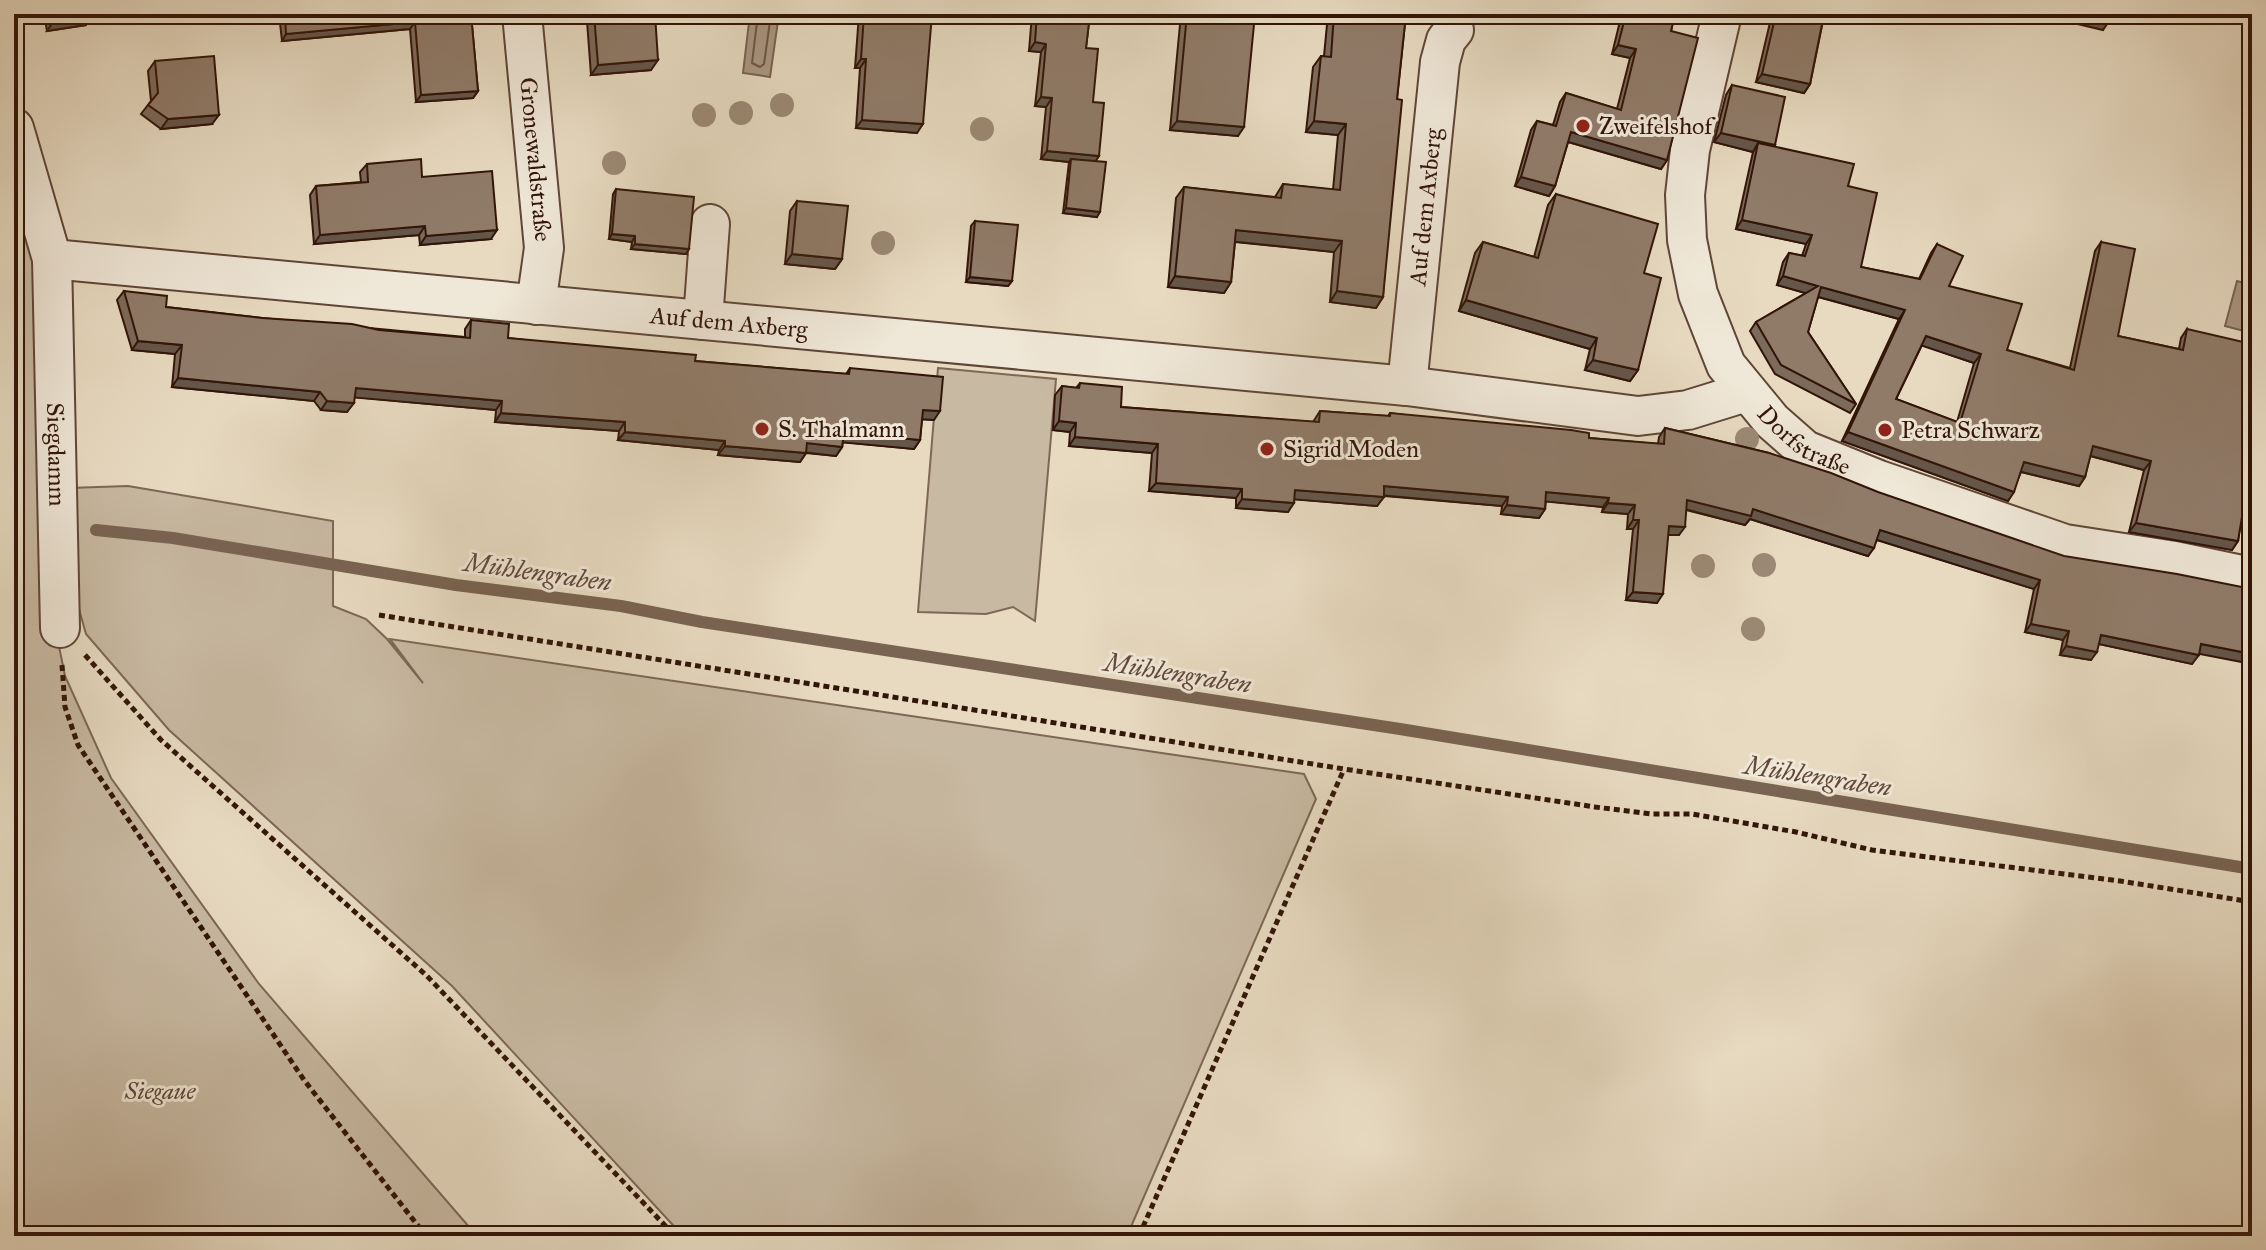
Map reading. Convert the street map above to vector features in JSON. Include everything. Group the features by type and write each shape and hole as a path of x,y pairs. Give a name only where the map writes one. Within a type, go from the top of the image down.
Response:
{"street":[{"name":"Gronewaldstraße","path":"522,14 544,248 536,305"},
{"name":"Dorfstraße","path":"1722,14 1690,150 1685,195 1686,225 1698,294 1726,365 1772,421 1805,450 1879,480 2065,544 2252,577"},
{"name":"Auf dem Axberg","path":"1407,386 1440,62 1446,40 1454,30"},
{"name":"Siegdamm","path":"14,128 53,270 60,628"},
{"path":"703,320 710,224"},
{"name":"Auf dem Axberg","path":"53,270 703,320 1407,386 1638,416 1688,410 1746,392"}],"path":[{"path":"379,615 1344,769 1595,807 1651,814 1692,814 1796,832 1872,850 2104,878 2252,902"},
{"path":"60,628 65,707 78,745 304,1080 426,1236"},
{"path":"60,628 161,740 426,975 675,1236"},
{"path":"1139,1236 1344,769"}],"green space":[{"name":"Siegaue","path":"14,182 35,254 49,597 65,676 111,778 259,984 477,1236 14,1236"},
{"path":"938,368 1056,379 1035,621 1013,607 986,614 918,612"},
{"path":"128,486 333,521 333,606 366,619 423,683 390,639 1304,774 1316,799 1127,1236 683,1236 452,986 169,730 86,634 69,574 69,488"}],"water":[{"path":"750,14 779,14 770,77 743,73"},
{"path":"2237,281 2252,285 2252,317 2248,332 2225,326"}],"building":[{"path":"52,14 92,14 92,16 53,22"},
{"path":"285,14 471,14 478,91 421,95 415,22 286,34"},
{"path":"594,14 655,14 658,60 598,65"},
{"path":"864,14 932,14 923,124 862,120 866,59 861,59"},
{"path":"1037,14 1090,14 1086,48 1098,49 1093,102 1104,103 1099,156 1047,151 1052,98 1041,97 1046,44 1035,42"},
{"path":"1187,14 1255,14 1244,127 1177,121"},
{"path":"1334,14 1406,14 1397,99 1402,100 1383,297 1337,291 1342,241 1236,230 1231,282 1175,276 1184,187 1281,198 1283,184 1340,190 1346,124 1314,121 1321,56 1331,57"},
{"path":"1626,14 1675,14 1671,31 1698,38 1667,160 1571,132 1555,186 1521,177 1537,121 1556,126 1566,93 1621,110 1636,49 1618,45"},
{"path":"1776,14 1824,14 1810,84 1762,74"},
{"path":"2077,14 2111,14 2109,21"},
{"path":"214,56 219,115 168,119 148,105 158,93 155,61"},
{"path":"1732,85 1785,97 1775,145 1721,133"},
{"path":"1758,143 1854,164 1848,186 1877,193 1861,267 1920,279 1937,244 1963,256 1949,286 2022,304 2007,350 2074,370 2101,242 2135,249 2118,336 2183,350 2187,329 2252,344 2252,519 2242,517 2238,541 2136,523 2151,461 2093,446 2085,477 2024,462 2014,492 1848,432 1905,310 1821,287 1808,332 1856,404 1781,365 1756,322 1818,286 1783,276 1789,253 1805,256 1812,235 1742,220","holes":["1926,336 1981,354 1960,423 1896,399"]},
{"path":"421,159 422,177 492,171 497,230 426,236 425,226 320,235 316,186 368,182 367,164"},
{"path":"1071,159 1106,162 1100,212 1066,208"},
{"path":"616,189 694,197 689,249 635,244 635,236 612,234"},
{"path":"1556,194 1658,224 1644,273 1661,278 1638,370 1593,360 1597,338 1466,300 1483,242 1538,258"},
{"path":"797,201 848,206 842,259 792,254"},
{"path":"975,221 1018,225 1012,281 970,277"},
{"path":"124,291 167,296 166,307 262,318 352,324 379,330 470,338 471,320 509,324 508,338 696,355 695,361 849,374 850,368 943,377 940,411 923,410 920,440 844,433 842,447 807,443 806,453 725,446 725,441 625,432 625,422 501,413 502,401 356,388 354,403 327,401 320,392 178,378 182,345 138,341"},
{"path":"1080,383 1122,387 1121,407 1319,422 1320,411 1390,416 1390,413 1571,430 1589,433 1589,438 1664,444 1665,428 1769,453 2064,556 2252,589 2252,654 2201,644 2199,655 2101,635 2097,652 2066,646 2069,631 2031,624 2040,580 1880,530 1874,548 1753,509 1751,516 1687,500 1685,527 1669,526 1663,594 1633,592 1639,520 1633,520 1635,505 1608,503 1609,498 1546,492 1545,509 1507,505 1508,497 1384,486 1384,497 1295,490 1294,503 1242,499 1242,489 1156,483 1158,444 1075,437 1076,423 1059,421 1062,386 1079,388"}],"waterway":[{"name":"Mühlengraben","path":"96,530 173,538 456,585 621,606 702,622 1400,729 2252,869"}],"place":[{"name":"Zweifelshof","path":"1583,126"},
{"name":"S. Thalmann","path":"762,429"},
{"name":"Petra Schwarz","path":"1885,430"},
{"name":"Sigrid Moden","path":"1267,449"}]}
